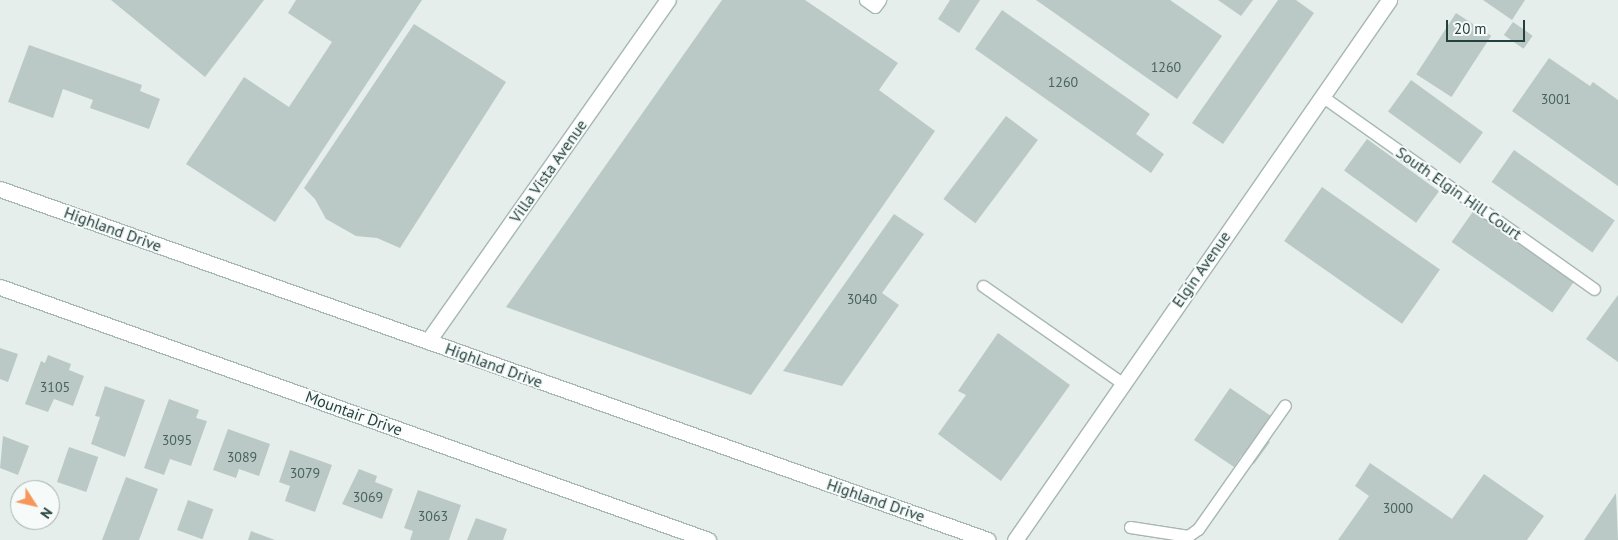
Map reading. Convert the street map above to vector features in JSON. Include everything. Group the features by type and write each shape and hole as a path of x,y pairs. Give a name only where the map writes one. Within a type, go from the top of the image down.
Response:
{"street":[{"name":"Villa Vista Avenue","path":"428,341 668,0"},
{"name":"Elgin Avenue","path":"1015,540 1122,382 1389,0"},
{"name":"Highland Drive","path":"0,189 988,540"},
{"name":"Mountair Drive","path":"0,287 708,540"}],"lane":[{"path":"865,0 875,7 880,0"},
{"name":"South Elgin Hill Court","path":"1323,97 1594,289"},
{"path":"983,286 1122,382"},
{"path":"1130,527 1188,536 1198,529 1285,405"}],"building":[{"path":"111,0 264,0 205,77"},
{"path":"296,0 422,0 275,222 186,164 244,77 289,107 332,42 288,13"},
{"path":"722,0 805,0 898,63 879,90 935,131 751,395 506,307"},
{"path":"950,0 980,0 959,33 938,19"},
{"path":"1036,0 1170,0 1222,36 1177,99"},
{"path":"1218,0 1253,0 1241,16"},
{"path":"1278,0 1296,0 1314,13 1223,144 1192,123"},
{"path":"1483,0 1525,0 1512,20"},
{"path":"1002,10 1150,114 1136,134 1164,154 1151,173 975,49"},
{"path":"1456,13 1491,36 1451,97 1416,74"},
{"path":"1513,22 1533,36 1523,49 1504,35"},
{"path":"414,24 506,82 400,248 377,238 356,236 326,219 315,199 304,188"},
{"path":"29,45 142,85 140,91 160,99 149,129 90,108 93,100 63,89 53,118 8,102"},
{"path":"1549,58 1590,86 1593,82 1618,100 1618,186 1512,111"},
{"path":"1411,80 1483,132 1460,164 1388,112"},
{"path":"1006,116 1038,140 975,223 943,199"},
{"path":"1367,139 1439,191 1416,223 1344,171"},
{"path":"1514,150 1615,221 1592,252 1492,182"},
{"path":"1322,187 1440,270 1402,324 1284,241"},
{"path":"1474,210 1575,281 1552,312 1452,242"},
{"path":"894,214 924,234 882,293 899,305 842,386 783,371"},
{"path":"1618,295 1618,362 1586,339"},
{"path":"998,333 1070,385 1001,481 938,434 966,395 958,391"},
{"path":"0,348 18,354 8,382 0,379"},
{"path":"48,355 71,364 69,370 84,376 73,406 54,399 48,412 25,404 41,361 45,363"},
{"path":"105,386 145,400 125,457 91,444 100,417 95,416"},
{"path":"1230,388 1271,416 1259,434 1270,442 1254,464 1242,455 1234,467 1194,440"},
{"path":"169,399 199,410 196,418 207,421 191,466 170,459 164,475 144,468"},
{"path":"228,429 270,444 259,476 239,469 236,478 213,470"},
{"path":"3,436 29,446 18,475 0,468"},
{"path":"69,447 98,457 86,492 60,483 60,480 58,480"},
{"path":"290,450 332,465 315,512 285,501 290,486 279,482"},
{"path":"1370,463 1452,519 1484,474 1544,516 1527,540 1338,540 1369,496 1355,486"},
{"path":"359,469 377,476 375,482 393,489 382,519 342,504"},
{"path":"126,477 158,489 139,540 102,540"},
{"path":"418,490 461,505 449,540 410,540 413,531 404,528"},
{"path":"1616,493 1618,540 1584,540"},
{"path":"188,500 213,509 202,539 177,530"},
{"path":"476,518 507,529 503,540 467,540"},
{"path":"251,531 275,540 248,540"}]}
